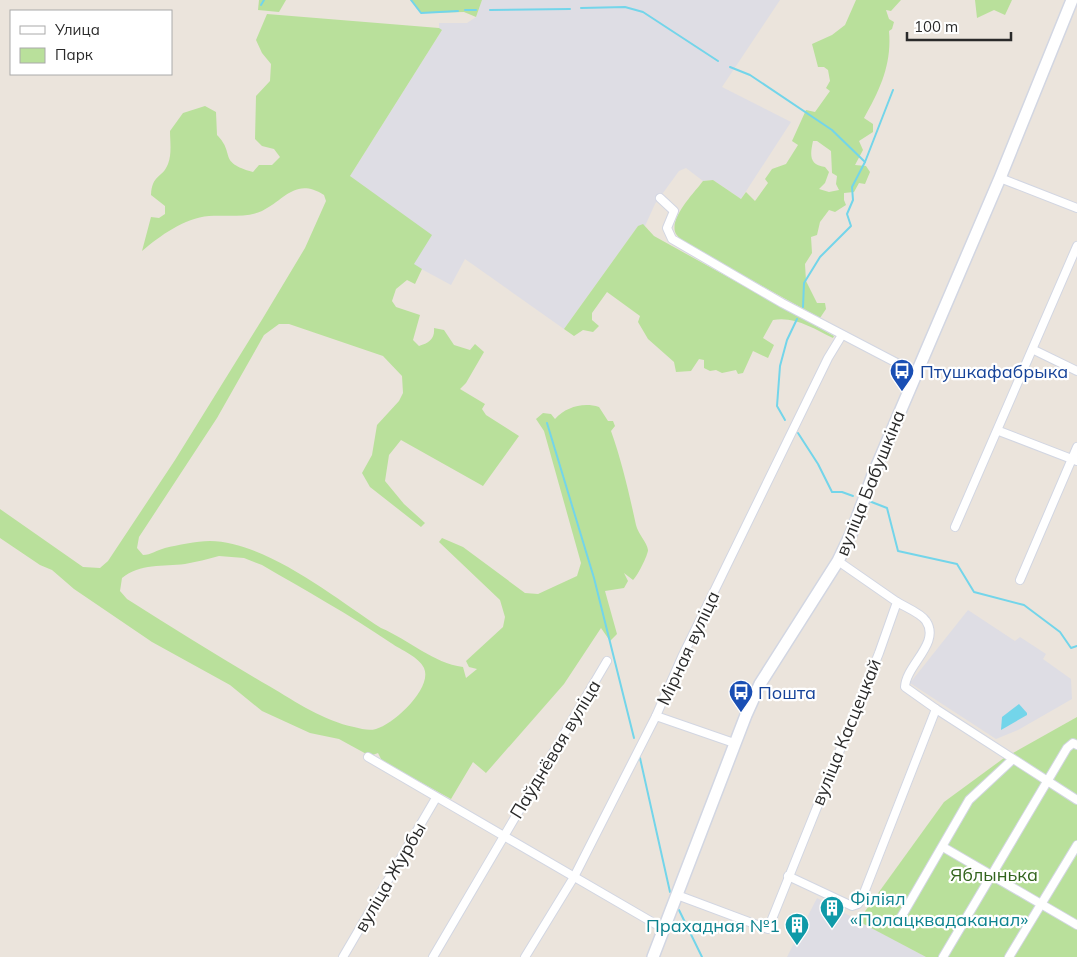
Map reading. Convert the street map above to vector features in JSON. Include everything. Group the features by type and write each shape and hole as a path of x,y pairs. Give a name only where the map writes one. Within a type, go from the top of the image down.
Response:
{"street":[{"name":"вуліца Бабушкіна","path":"653,957 734,742 760,684 838,561 851,534 873,475 1000,178 1072,0"},
{"path":"1000,178 1077,208"},
{"path":"660,198 674,211 667,228 672,239 842,335 916,373"},
{"path":"955,527 999,431 1077,246"},
{"name":"Мірная вуліца","path":"525,957 574,877 656,716 682,657 828,358 842,335"},
{"path":"1034,350 1077,371"},
{"path":"999,431 1074,460"},
{"path":"1020,580 1074,460 1077,447"},
{"path":"838,561 926,620 930,631 929,642 905,677 905,687 1046,782 1077,800"},
{"name":"вуліца Касцецкай","path":"677,895 768,929 879,653 897,602"},
{"name":"Паўднёвая вуліца","path":"433,957 607,662"},
{"path":"788,876 852,906 858,904 936,709"},
{"path":"656,716 734,742"},
{"path":"943,957 1067,748 1073,743 1077,745"},
{"path":"368,757 664,928"},
{"path":"900,919 969,800 1013,759"},
{"name":"вуліца Журбы","path":"343,957 436,798"},
{"path":"1009,957 1077,845"},
{"path":"943,847 1077,925"}],"shaded area":[{"path":"482,0 780,0 722,87 791,122 741,199 713,180 703,181 686,168 679,171 655,204 645,226 638,226 564,329 465,259 451,285 414,265 350,176 442,30 439,30 439,23 467,23 476,17"},
{"path":"968,610 1015,641 1020,637 1046,654 1043,659 1071,679 1072,699 1018,730 996,739 910,683"},
{"path":"817,898 926,957 787,957"}],"green space":[{"path":"259,0 286,0 279,12 258,10"},
{"path":"411,0 482,0 476,17 464,12 421,13"},
{"path":"856,0 901,0 891,11 886,10 889,19 894,22 892,29 889,31 887,66 880,87 864,118 873,124 873,132 859,141 863,150 855,165 866,166 870,172 865,184 859,183 854,192 844,193 846,205 835,212 829,210 820,222 817,235 811,237 812,253 805,264 806,281 817,303 825,303 826,309 820,318 684,243 676,234 674,228 683,206 703,181 713,180 741,199 746,192 755,201 768,183 765,179 772,169 786,164 798,145 792,141 806,110 815,112 830,91 826,88 830,81 828,70 824,67 818,67 812,44 832,35 845,25","holes":["813,141 817,141 831,151 832,173 837,176 836,184 839,190 829,192 819,189 825,183 829,172 825,167 813,162 811,151"]},
{"path":"975,0 1012,0 1005,15 994,10 977,18"},
{"path":"267,14 439,28 442,30 350,176 432,235 414,264 422,269 415,284 407,280 396,289 392,301 396,307 420,315 413,340 419,346 431,340 434,328 444,330 454,345 470,350 475,344 484,352 466,383 460,389 485,404 482,409 486,415 519,436 483,486 401,440 389,455 385,481 404,504 425,523 421,527 370,487 362,473 372,455 377,425 399,401 403,393 402,376 383,356 289,324 279,324 264,335 217,418 139,537 137,548 143,555 146,555 162,549 193,542 210,541 232,544 254,551 300,574 381,628 441,661 463,667 466,678 477,669 469,667 466,661 503,627 505,617 500,600 439,542 442,538 463,547 525,593 538,594 577,576 581,563 544,431 536,419 543,413 551,414 555,419 564,411 581,405 587,405 599,407 608,421 613,421 615,426 611,431 622,466 636,525 648,550 633,580 624,573 628,581 624,588 605,591 617,634 610,641 601,628 564,684 486,773 473,762 451,799 382,761 378,753 370,756 339,739 310,733 262,711 230,685 152,642 74,589 52,570 40,565 0,538 0,509 83,567 100,568 108,561 175,460 305,248 326,201 324,195 305,188 291,192 256,213 209,216 191,220 165,234 142,251 151,217 159,218 165,214 165,206 151,195 152,188 155,180 166,169 170,152 170,131 183,113 205,106 216,112 217,135 226,147 231,161 235,165 253,172 259,165 272,165 280,157 274,149 262,146 255,139 256,96 270,81 271,64 262,53 256,40","holes":["219,556 244,558 262,565 327,603 418,660 424,668 425,676 418,695 401,713 384,726 368,730 343,724 321,716 300,704 127,599 120,591 122,578 136,570 152,566 185,564"]},
{"path":"643,224 654,236 834,336 833,338 797,322 781,319 773,320 763,338 774,345 768,358 753,351 743,373 738,374 736,370 722,373 716,370 710,371 704,368 704,360 699,359 691,371 676,372 674,362 648,339 638,322 640,316 607,292 592,313 592,320 599,326 593,332 583,330 574,336 564,329 638,226"},
{"name":"Яблынька","path":"1077,717 1077,957 926,957 858,921 944,802 1004,758"}],"water":[{"path":"1019,704 1027,715 1001,730 1002,717"}],"waterway":[{"path":"261,5 264,0"},
{"path":"411,0 421,13 458,11"},
{"path":"581,8 625,7 643,12 718,61"},
{"path":"490,10 570,9"},
{"path":"465,10 476,10"},
{"path":"730,67 750,75 832,130 865,162"},
{"path":"803,307 804,283 820,257 851,226 847,214 853,200 852,187 865,162 893,90"},
{"path":"785,420 777,406 780,366 787,340 797,319"},
{"path":"547,423 594,578 634,738"},
{"path":"798,433 818,464 832,492 842,492 853,496"},
{"path":"869,501 887,508 898,551 957,564 974,592 1024,605 1060,632 1071,648 1077,646"},
{"path":"640,758 670,892"},
{"path":"679,910 702,957"}],"place":[{"name":"Птушкафабрыка","path":"902,392"},
{"name":"Пошта","path":"741,713"},
{"name":"Філіял «Полацквадаканал»","path":"832,929"},
{"name":"Прахадная №1","path":"797,946"}]}
